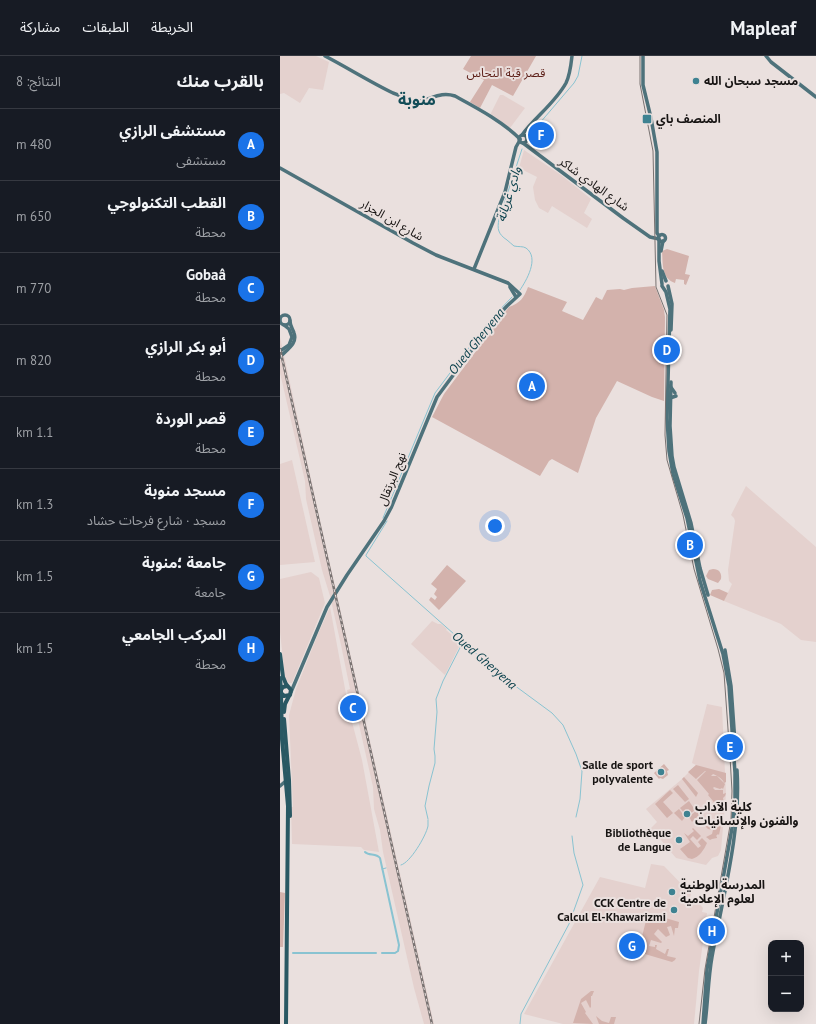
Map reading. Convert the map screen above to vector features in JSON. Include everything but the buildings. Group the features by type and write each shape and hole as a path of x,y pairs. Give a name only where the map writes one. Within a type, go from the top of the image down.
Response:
{"main road":[{"path":"280,654 283,677 290,689 290,694 285,704 284,719 288,780 288,1024"},
{"path":"280,678 282,733 288,780"},
{"path":"281,691 283,687 287,686"},
{"path":"281,691 284,696 290,694"}],"street":[{"name":"شارع الهادي شاكر","path":"326,56 379,86 411,101 419,101 442,94 450,94 455,96 488,115 513,132 532,150 646,234 654,238 659,237"},
{"path":"474,269 505,192 516,150 528,128 566,83 570,73 572,56"},
{"path":"643,56 643,85 657,152 657,228 659,232 659,261 662,285 666,292 670,309 667,418 669,452 673,474 687,518 696,556"},
{"path":"766,56 770,62 816,97"},
{"path":"522,140 527,140 528,128"},
{"name":"شارع ابن الجزار","path":"280,168 413,243 436,255 467,266 508,284 520,294"},
{"name":"شارع الهادي شاكر","path":"646,234 659,237"},
{"path":"659,237 662,270 668,283 672,314 670,386 670,430 672,456 691,522 700,580 723,654 731,707 734,806 721,903 706,981 704,1024"},
{"path":"661,249 664,246 667,247"},
{"path":"467,266 475,264"},
{"path":"475,264 479,272"},
{"name":"شارع ابن الجزار","path":"499,280 510,287 516,297"},
{"path":"662,285 666,281"},
{"path":"662,285 665,288 668,286"},
{"name":"نهج البرتقال","path":"290,694 327,607 391,508 437,397 494,320 520,294"},
{"path":"280,357 292,345 295,335 290,325 288,316 281,314 280,320 290,330 293,340"},
{"path":"284,325 288,324 290,321"},
{"path":"280,351 289,345 293,340"},
{"path":"670,386 676,394 670,398"},
{"path":"287,686 291,685 296,680"},
{"path":"280,786 288,780"}],"shaded area":[{"path":"280,56 316,56 329,62 323,90 309,88 300,103 284,93 280,94"},
{"path":"500,95 503,95 525,108 510,128 490,115"},
{"path":"524,150 561,175 591,199 584,213 592,219 587,228 552,206 548,213 539,208 535,200 533,187 537,177 519,168"},
{"path":"280,337 434,1024 424,1024 414,988 383,852 380,830 374,809 373,787 358,720 354,721 347,690 350,689 341,645 306,499 305,481 280,373"},
{"path":"292,460 315,562 280,565 280,464"},
{"path":"746,486 816,547 816,642 801,640 781,624 724,601 732,584 729,581 728,570 735,521 731,515"},
{"path":"311,572 319,578 325,603 292,683 289,683 285,678 280,632 280,579"},
{"path":"330,607 348,705 346,720 352,722 362,760 379,852 364,850 361,847 292,844 291,807 293,807 289,715 296,689"},
{"path":"432,621 441,624 461,643 445,675 411,644"},
{"name":"كلية الآداب والفنون والإنسانيات","path":"707,704 722,707 726,794 721,850 718,856 712,858 706,865 676,858 651,828 657,822 646,809 681,780 696,765 692,763"},
{"path":"651,864 664,866 691,894 690,898 695,899 703,908 702,912 707,913 694,1024 563,1024 524,1014 600,877 645,888"}],"green space":[{"name":"قصر قبة النحاس","path":"471,56 536,56 513,96 492,85 480,108 470,102 484,80 463,69"},
{"path":"667,249 689,256 685,274 690,275 686,285 684,284 684,280 676,279 675,283 667,278 663,265 662,251"},
{"path":"655,286 665,317 664,401 617,381 596,418 578,473 552,459 549,461 540,476 432,417 444,394 509,307 521,300 528,287 567,302 562,311 583,320 596,297 602,300 607,290 624,290"},
{"path":"447,565 466,581 439,610 429,600 431,597 435,600 437,597 434,594 437,589 431,584"},
{"path":"713,569 720,573 721,579 718,583 708,579 706,576 709,570"},
{"path":"719,589 728,593 724,601 710,595 712,590"},
{"name":"Salle de sport polyvalente","path":"664,764 669,770 667,771 668,775 663,779 659,779 654,773"},
{"path":"696,765 726,773 726,782 724,783 723,789 713,788 715,790 723,790 723,794 726,793 723,798 724,803 718,807 697,780 706,771 696,779 688,772"},
{"path":"684,777 698,793 696,797 682,779"},
{"path":"678,785 689,799 685,802 673,789"},
{"path":"670,790 673,793 663,802 673,813 667,818 655,804"},
{"path":"689,801 695,810 687,816 680,808"},
{"path":"679,809 685,817 682,821 674,813"},
{"path":"697,810 700,814 692,822 689,817"},
{"path":"720,815 722,820 719,835 718,834 716,836 717,838 710,840 706,837 712,834 713,830 708,829 705,826 709,822 708,818 714,824 718,820 717,817"},
{"path":"693,828 701,836 697,840 693,836 690,839 698,848 701,846 698,842 702,838 707,843 701,853 692,859 688,858 680,849 690,842 684,833 688,836 694,831 692,829"},
{"path":"280,892 285,893 283,947 280,947"},
{"path":"648,913 679,922 678,928 675,928 674,936 671,926 667,927 670,935 666,937 658,929 654,934 662,942 651,940 649,946 655,947 655,945 657,945 656,949 665,954 667,949 669,949 667,956 676,958 672,962 638,952"},
{"path":"591,991 594,991 591,996 591,1007 590,1008 586,1000 581,1003 586,1012 585,1013 593,1024 573,1023 581,999"},
{"path":"596,1016 602,1021 609,1023 611,1017 616,1017 614,1024 599,1024"}],"waterway":[{"name":"وادي غريانة","path":"539,124 574,83 578,76 582,56"},
{"name":"وادي غريانة","path":"520,290 528,275 532,263 530,252 526,248 514,246 502,236 498,226 522,149"},
{"name":"Oued Gheryena","path":"383,518 435,393 489,321 512,297"},
{"name":"Oued Gheryena","path":"387,521 366,556 499,674 552,713 563,725 582,771 580,799 576,817"},
{"path":"428,819 425,806 435,763 434,749 437,712 436,699 443,681 463,642"},
{"path":"401,865 409,859 421,842 427,830 428,820"},
{"name":"Oued Gheryena","path":"520,1024 521,1014 569,924 583,885 574,853 572,836"},
{"path":"365,852 380,858 399,945 398,951 395,953 382,953"},
{"path":"382,869 386,868"},
{"path":"293,953 376,953"}],"tram line":[{"path":"640,56 640,84 653,151 656,287 667,315 665,435 667,460 683,515 694,569 724,673 730,757 732,791 731,820 705,969 699,1024"}],"railway":[{"path":"280,349 432,1024"}],"place":[{"name":"مسجد سبحان الله","path":"696,81"},
{"name":"المنصف باي","path":"647,119"},
{"name":"مسجد منوبة","path":"541,135"},
{"name":"أبو بكر الرازي","path":"667,350"},
{"name":"مستشفى الرازي","path":"532,386"},
{"name":"القطب التكنولوجي","path":"690,545"},
{"name":"Gobaâ","path":"353,708"},
{"name":"قصر الوردة","path":"730,747"},
{"name":"Salle de sport polyvalente","path":"661,772"},
{"name":"كلية الآداب والفنون والإنسانيات","path":"687,814"},
{"name":"Bibliothèque de Langue","path":"679,840"},
{"name":"المدرسة الوطنية لعلوم الإعلامية","path":"672,892"},
{"name":"CCK Centre de Calcul El-Khawarizmi","path":"674,910"},
{"name":"المركب الجامعي","path":"712,931"},
{"name":"جامعة ؛منوبة","path":"632,946"}],"district":[{"name":"منوبة","path":"417,99"}]}
